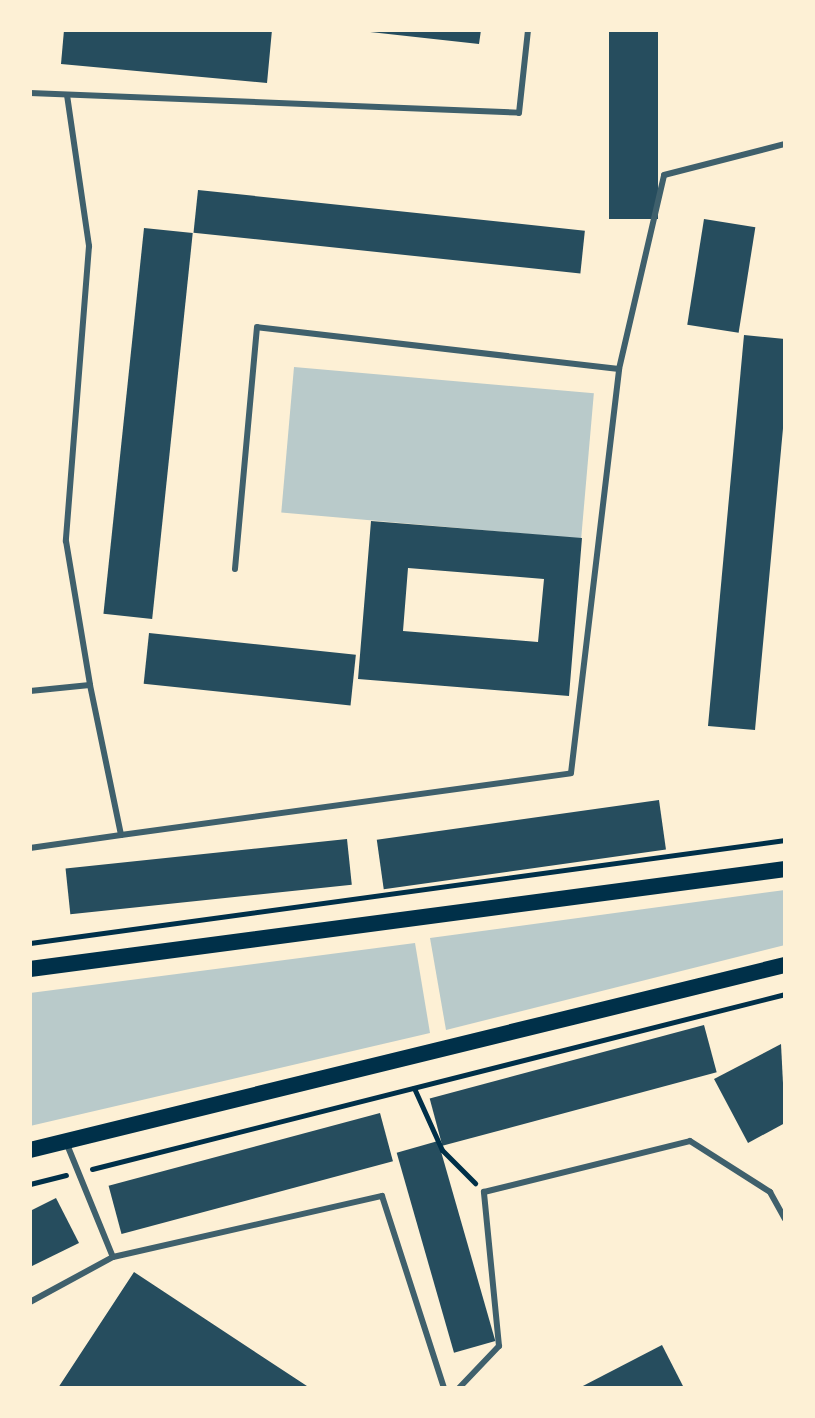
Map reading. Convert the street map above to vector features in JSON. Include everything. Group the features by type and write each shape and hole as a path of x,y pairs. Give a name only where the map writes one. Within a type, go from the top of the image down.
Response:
{"main road":[{"path":"30,969 785,869"},
{"path":"30,1150 785,965"}],"lane":[{"path":"30,93 519,113 528,30"},
{"path":"67,95 89,246 66,541 90,685 121,835"},
{"path":"30,848 571,773 619,369 664,175 785,144"},
{"path":"235,569 257,327 619,369"},
{"path":"30,691 90,685"},
{"path":"459,1388 499,1346 484,1192 690,1141 770,1192 785,1219"},
{"path":"66,1142 113,1257"},
{"path":"30,1302 113,1257 382,1196 444,1388"}],"path":[{"path":"30,943 785,840"},
{"path":"30,1184 785,994"},
{"path":"414,1088 442,1150 484,1192"}],"shaded area":[{"path":"294,367 594,393 581,539 281,512"},
{"path":"785,890 785,945 446,1030 430,938"},
{"path":"415,943 430,1033 30,1126 30,993"}],"building":[{"path":"64,30 272,30 267,83 61,64"},
{"path":"352,30 481,30 479,44"},
{"path":"609,30 658,30 658,219 609,219"},
{"path":"198,190 585,231 580,273 194,233"},
{"path":"704,219 755,227 739,333 687,325"},
{"path":"144,228 193,233 152,619 103,614"},
{"path":"744,335 785,339 785,407 755,730 708,726"},
{"path":"371,521 582,538 569,696 358,679","holes":["408,568 544,579 538,642 403,631"]},
{"path":"149,633 356,655 351,705 144,684"},
{"path":"659,800 666,850 384,889 377,840"},
{"path":"347,839 352,885 70,914 66,869"},
{"path":"704,1025 717,1072 442,1146 430,1099"},
{"path":"781,1044 785,1123 748,1143 714,1079"},
{"path":"380,1113 393,1161 122,1234 109,1186"},
{"path":"438,1141 495,1341 454,1353 397,1153"},
{"path":"56,1198 79,1243 30,1267 30,1211"},
{"path":"134,1272 234,1338 310,1388 58,1388"},
{"path":"662,1345 684,1388 579,1388"}]}
